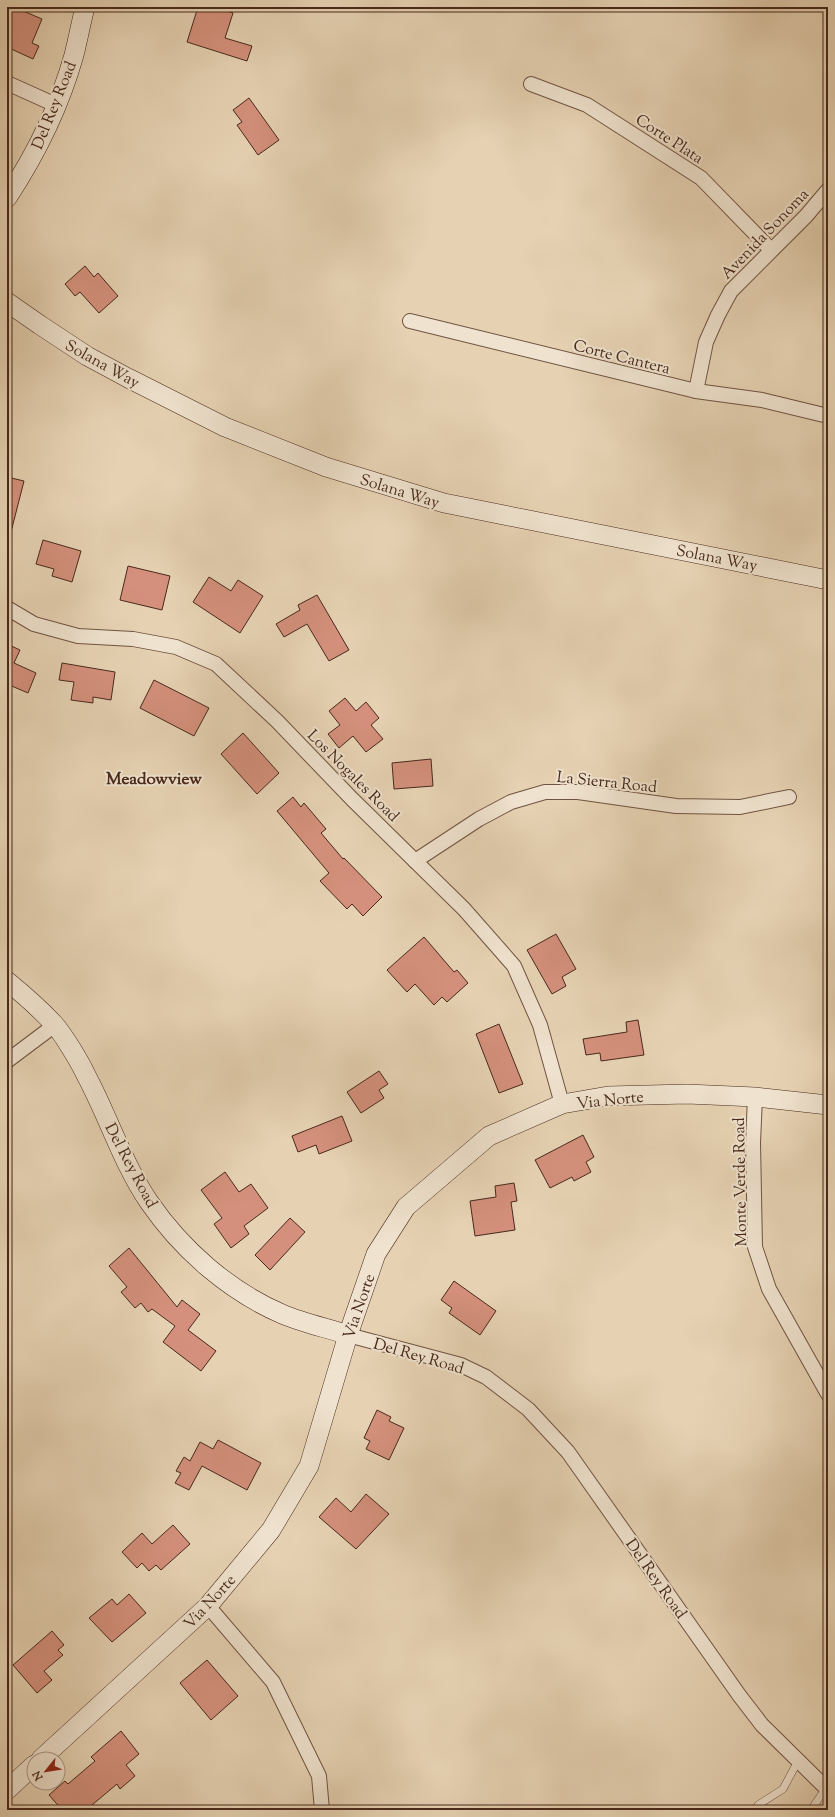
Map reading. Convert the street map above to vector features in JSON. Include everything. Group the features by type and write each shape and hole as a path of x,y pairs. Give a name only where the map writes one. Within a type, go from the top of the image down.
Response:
{"street":[{"name":"Del Rey Road","path":"7,198 35,151 56,105 74,55 85,7"},
{"path":"7,83 56,105"},
{"name":"Corte Plata","path":"531,84 587,105 701,178 771,250"},
{"name":"Avenida Sonoma","path":"696,392 706,342 731,291 806,216 828,190"},
{"name":"Solana Way","path":"7,302 75,348 128,378 225,427 326,467 444,503 828,580"},
{"name":"Corte Cantera","path":"410,321 696,392 762,400 828,416"},
{"name":"Los Nogales Road","path":"7,608 34,624 55,630 78,636 133,639 176,648 216,664 276,721 352,799 464,909 514,966 540,1025 562,1104"},
{"name":"La Sierra Road","path":"415,861 479,819 511,802 546,792 578,792 676,806 740,807 789,797"},
{"name":"Del Rey Road","path":"7,981 28,998 55,1025 86,1074 127,1161 149,1202 171,1230 194,1254 232,1287 282,1314 348,1335 461,1365 486,1378 528,1409 568,1452 739,1695 762,1725 827,1789"},
{"path":"7,1061 55,1025"},
{"name":"Via Norte","path":"49,1751 208,1606 271,1530 309,1466 348,1335 376,1254 406,1206 489,1136 562,1104 608,1096 687,1094 755,1097 828,1105"},
{"name":"Monte Verde Road","path":"755,1097 753,1143 755,1247 770,1289 828,1394"},
{"path":"208,1606 273,1682 281,1696 319,1776 322,1810"},
{"path":"7,1790 26,1772"}],"lane":[{"path":"756,1810 758,1805 783,1789 798,1761"},
{"path":"811,1810 827,1789"}],"building":[{"path":"14,7 42,19 32,43 39,46 33,59 7,47 7,24"},
{"path":"198,7 214,7 233,13 225,38 252,46 247,61 187,42"},
{"path":"249,98 279,140 258,155 237,125 242,122 233,110"},
{"path":"85,266 94,277 98,273 118,296 99,313 80,292 75,296 65,284"},
{"path":"7,477 24,481 11,532 7,532"},
{"path":"43,540 81,551 72,582 52,576 54,569 36,564"},
{"path":"128,566 170,576 162,610 120,600"},
{"path":"209,577 231,591 238,580 263,596 240,633 193,602"},
{"path":"317,595 349,650 329,661 307,624 284,637 276,624 300,610 298,605"},
{"path":"7,644 20,650 14,663 36,673 28,693 7,684"},
{"path":"62,663 115,672 111,700 93,697 93,703 71,700 74,682 59,680"},
{"path":"154,680 209,708 194,736 140,708"},
{"path":"345,698 356,711 366,702 379,718 371,725 383,739 366,752 353,736 339,748 328,734 340,725 329,711"},
{"path":"243,733 279,773 257,794 221,754"},
{"path":"431,759 433,786 394,789 392,763"},
{"path":"293,797 301,807 304,803 326,829 321,833 343,859 344,858 382,897 363,916 352,904 347,909 320,881 329,873 277,811"},
{"path":"556,934 576,969 562,977 566,986 552,994 527,950"},
{"path":"424,937 454,972 457,970 468,983 447,1002 442,997 434,1005 415,984 407,992 387,970"},
{"path":"638,1020 644,1055 601,1061 600,1053 586,1055 583,1039 627,1032 626,1022"},
{"path":"499,1024 523,1084 499,1093 476,1034"},
{"path":"379,1071 388,1084 379,1090 384,1098 361,1113 347,1092"},
{"path":"342,1116 352,1141 319,1154 316,1145 298,1152 292,1136"},
{"path":"583,1135 594,1157 586,1162 591,1172 574,1181 572,1177 550,1188 535,1160"},
{"path":"225,1172 239,1192 251,1184 268,1208 244,1226 249,1234 231,1248 214,1224 222,1218 201,1190"},
{"path":"514,1183 517,1201 511,1202 515,1230 475,1236 470,1201 496,1197 495,1186"},
{"path":"290,1218 305,1232 270,1270 255,1255"},
{"path":"129,1248 177,1307 182,1300 200,1314 188,1330 216,1351 201,1371 163,1342 175,1326 152,1309 148,1312 141,1303 135,1308 121,1292 127,1287 109,1266"},
{"path":"454,1281 496,1311 480,1335 449,1313 452,1308 441,1300"},
{"path":"377,1410 391,1417 389,1421 404,1428 389,1460 366,1449 370,1441 364,1438"},
{"path":"218,1440 261,1463 247,1490 202,1466 189,1490 175,1483 181,1473 176,1471 184,1457 190,1461 200,1442 213,1449"},
{"path":"366,1494 389,1514 356,1549 319,1517 336,1498 351,1512"},
{"path":"173,1525 190,1544 161,1570 156,1565 149,1571 142,1563 137,1568 122,1552 142,1533 152,1544"},
{"path":"129,1594 146,1613 112,1642 89,1618 112,1599 117,1605"},
{"path":"52,1631 64,1645 58,1650 63,1655 44,1671 52,1680 37,1693 13,1665"},
{"path":"207,1660 238,1696 211,1720 180,1683"},
{"path":"121,1731 139,1754 126,1765 135,1776 120,1789 117,1784 86,1810 62,1810 49,1795 54,1791 66,1791 66,1782 68,1784 95,1761 91,1757"}],"district":[{"name":"Meadowview","path":"154,778"}]}
